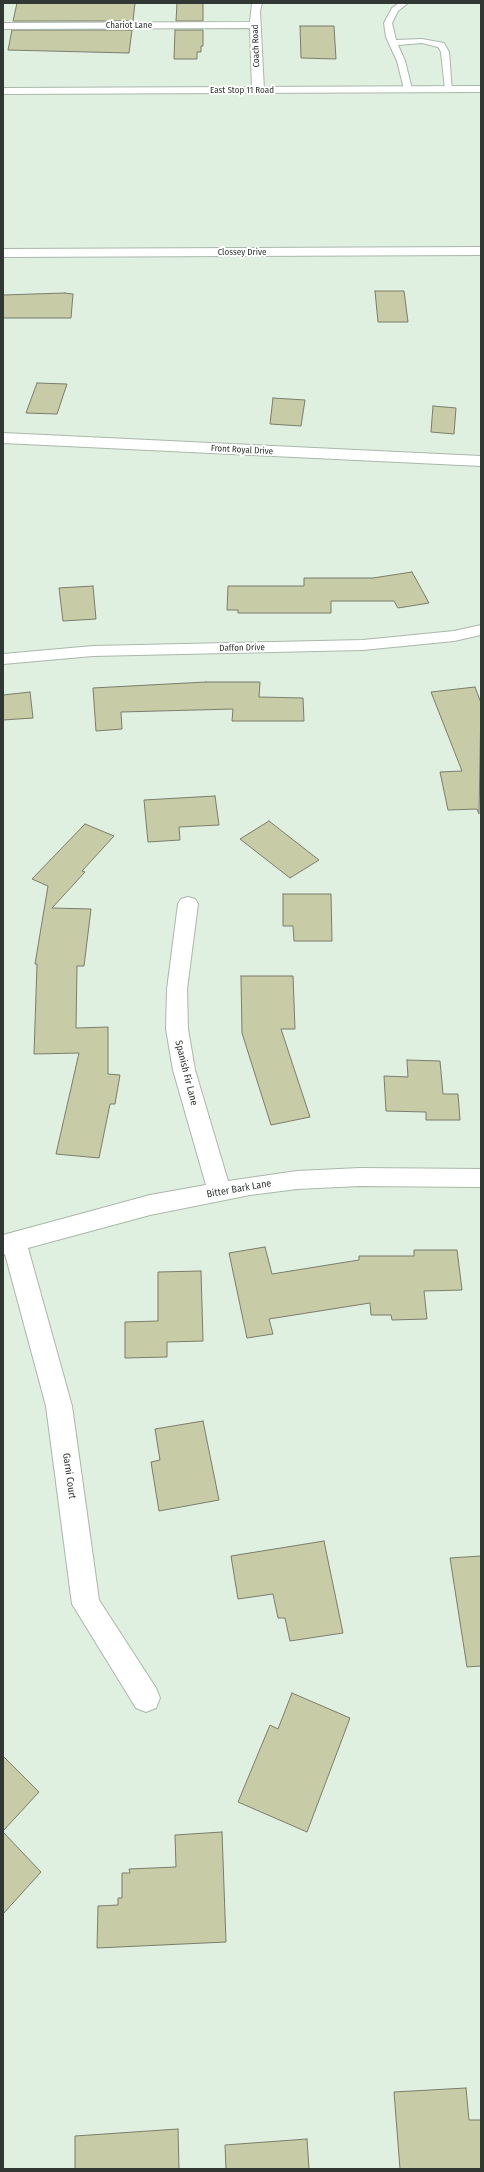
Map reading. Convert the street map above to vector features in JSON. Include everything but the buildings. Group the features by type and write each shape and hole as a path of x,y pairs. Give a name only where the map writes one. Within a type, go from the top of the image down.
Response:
{"street":[{"name":"Coach Road","path":"257,3 256,25 258,90"},
{"name":"Chariot Lane","path":"3,26 256,25"},
{"name":"East Stop 11 Road","path":"3,91 481,89"},
{"name":"Clossey Drive","path":"3,253 481,251"},
{"name":"Front Royal Drive","path":"3,438 481,461"},
{"name":"Daffon Drive","path":"3,659 93,651 363,645 454,636 481,630"},
{"name":"Spanish Fir Lane","path":"188,904 177,989 177,1029 184,1070 219,1191"},
{"name":"Bitter Bark Lane","path":"8,1244 150,1204 219,1191 297,1180 360,1177 481,1178"},
{"name":"Garni Court","path":"8,1244 60,1406 86,1604 146,1698"}],"lane":[{"path":"404,3 395,10 388,23 390,37 401,61 408,89"},
{"path":"393,43 422,41 440,45 445,52 449,89"}]}
